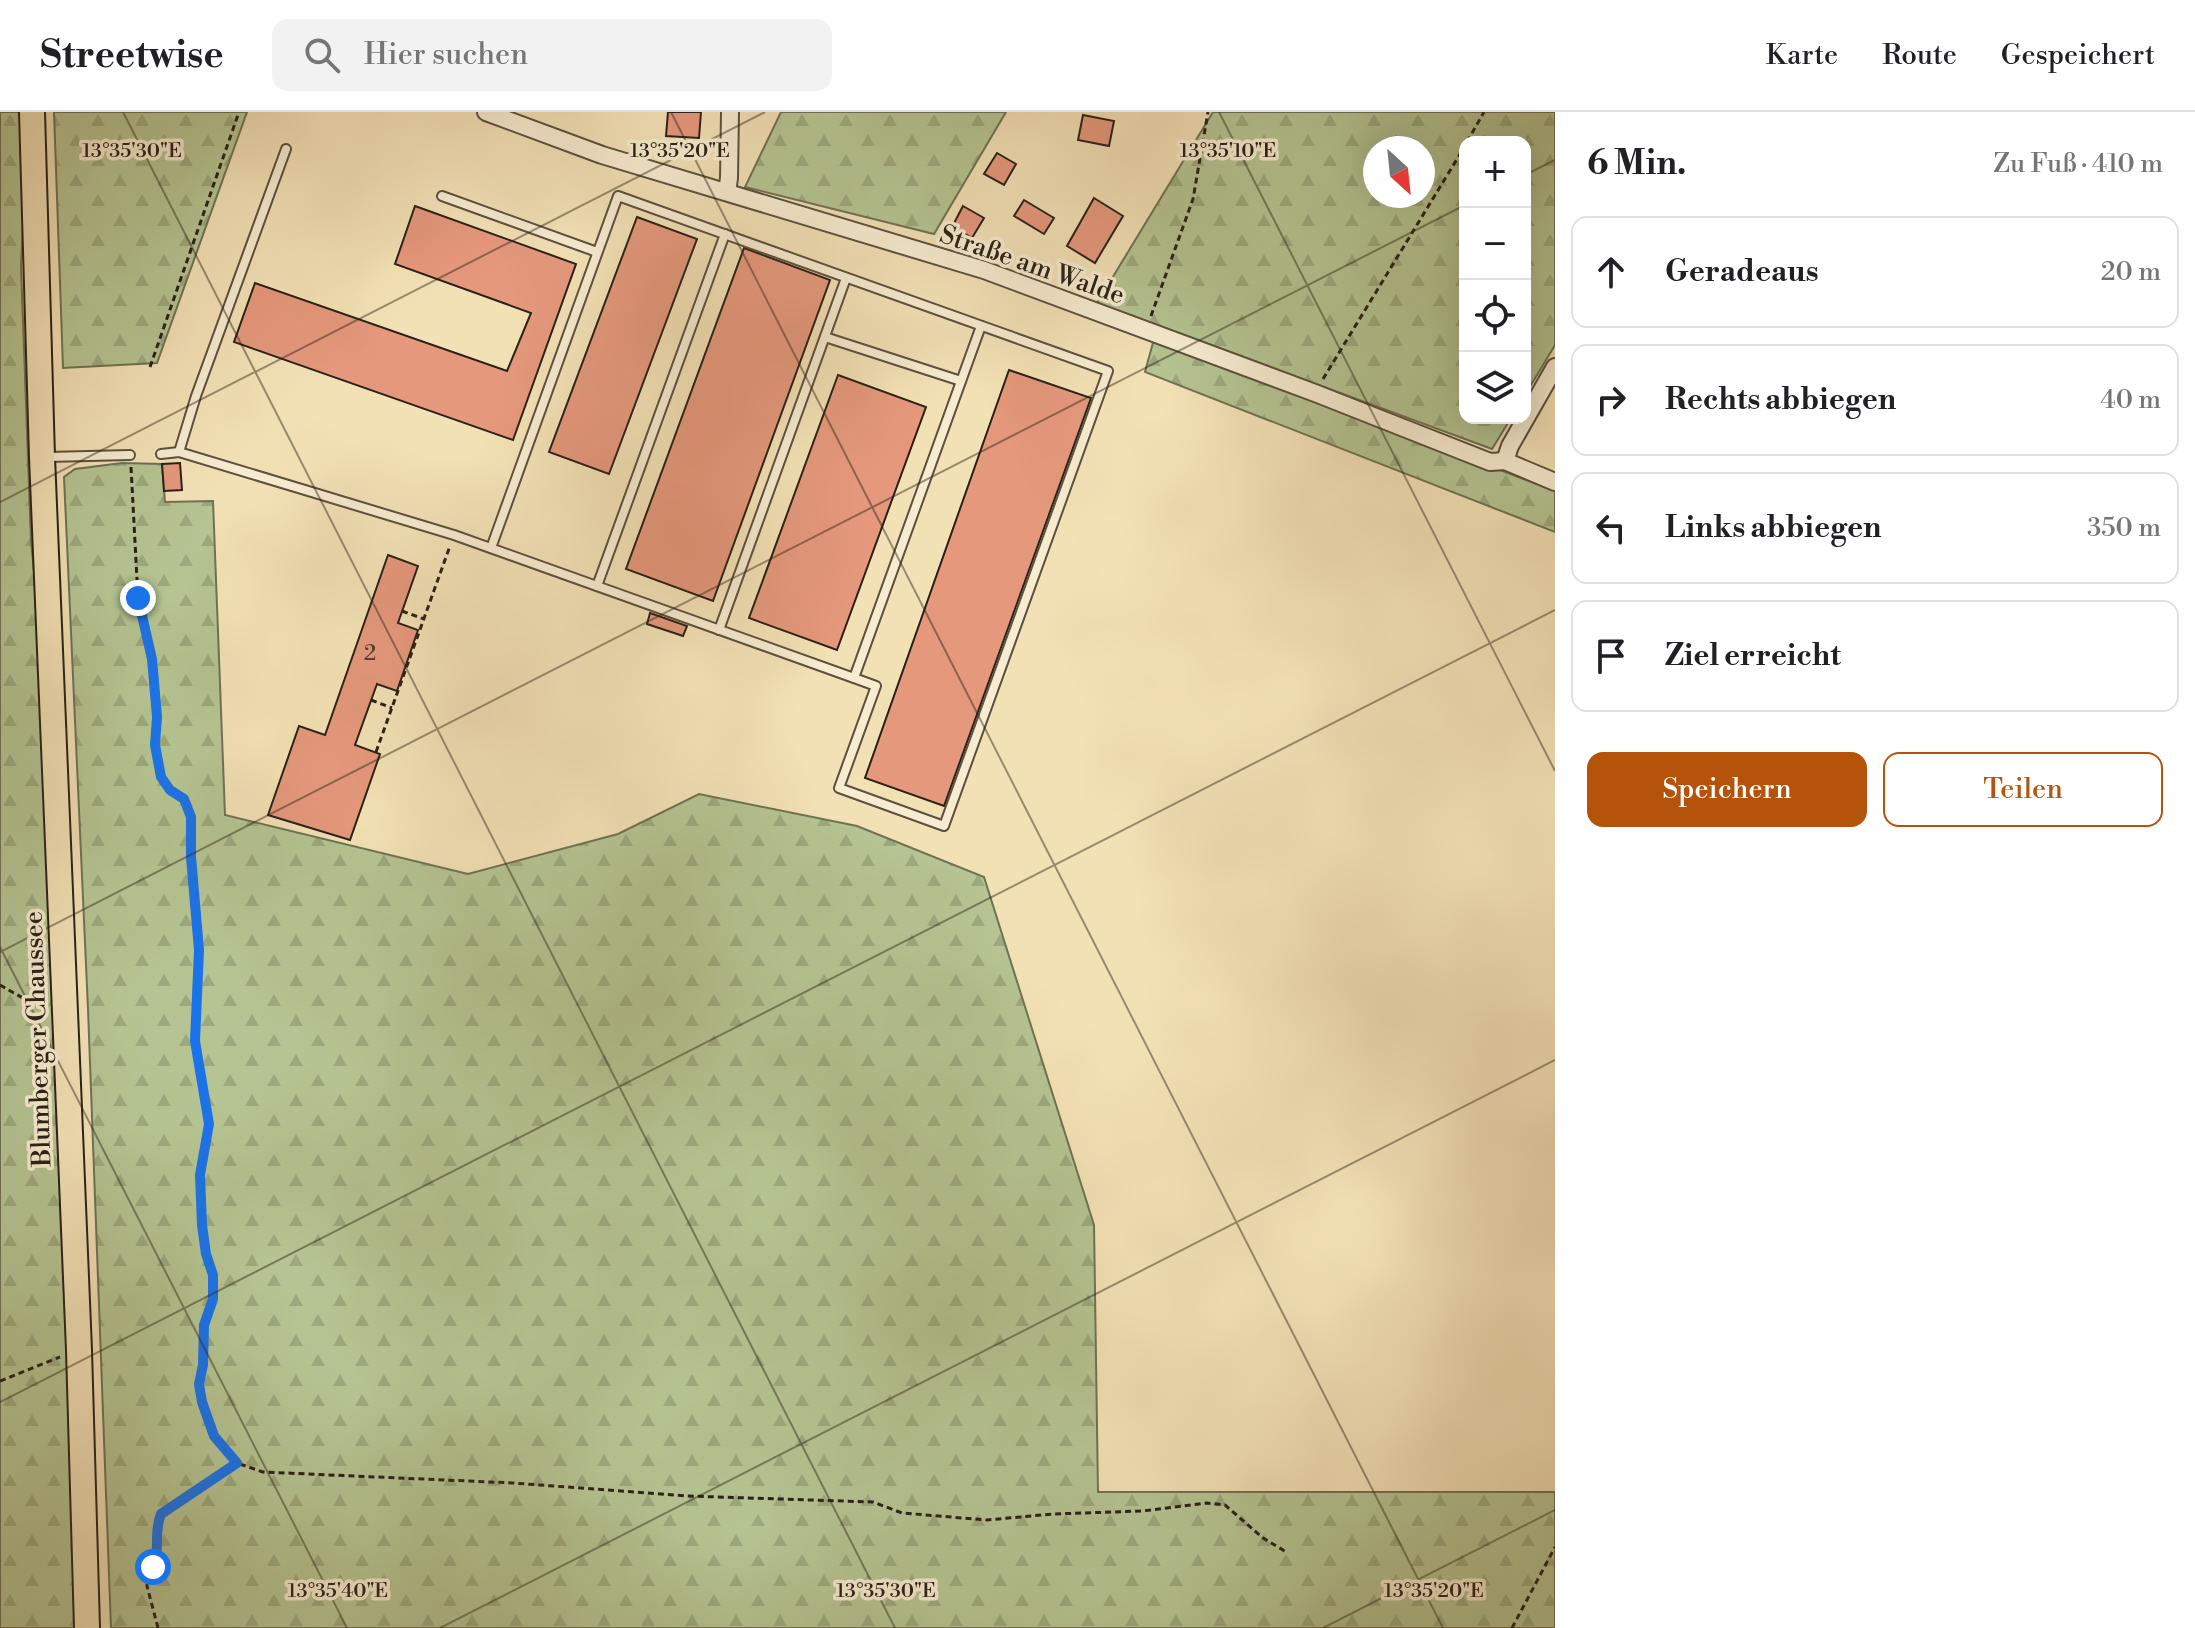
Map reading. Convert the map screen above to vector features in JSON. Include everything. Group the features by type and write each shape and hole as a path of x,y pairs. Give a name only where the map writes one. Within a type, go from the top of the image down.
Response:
{"main road":[{"name":"Blumberger Chaussee","path":"32,112 42,457 79,1350 87,1628"}],"street":[{"name":"Straße am Walde","path":"486,112 602,155 984,270 1315,393 1490,462 1505,461 1555,482"},
{"path":"727,192 730,112"},
{"path":"1505,461 1510,446 1555,367"}],"lane":[{"path":"179,452 196,396 286,149"},
{"path":"442,196 597,252"},
{"path":"161,454 179,452 454,535 876,686 839,788 944,826 1108,371 618,196 491,548"},
{"path":"597,586 725,234"},
{"path":"719,630 846,278"},
{"path":"854,678 981,326"},
{"path":"825,337 961,381"},
{"path":"42,457 130,455"}],"path":[{"path":"150,367 239,112"},
{"path":"1145,329 1161,293 1193,199 1208,112"},
{"path":"1470,136 1484,112"},
{"path":"1315,393 1459,156"},
{"path":"130,455 138,598 152,659 157,717 155,745 161,777 170,790 184,799 191,817 191,857 199,950 195,1041 209,1124 200,1175 202,1225 213,1275 213,1299 204,1325 199,1384 214,1436 237,1463 263,1472 513,1483 687,1496 873,1502 902,1513 987,1520 1216,1504 1225,1505 1263,1538 1288,1553"},
{"path":"376,752 454,535"},
{"path":"402,611 424,619"},
{"path":"371,700 392,708"},
{"path":"0,985 28,1001 64,998"},
{"path":"0,1381 79,1350"},
{"path":"158,1628 147,1575 159,1553 157,1523 161,1514 237,1463"},
{"path":"1512,1628 1555,1547"}],"green space":[{"path":"0,112 20,112 24,203 21,266 31,541 43,665 73,1482 75,1628 0,1628"},
{"path":"54,112 247,112 157,363 63,368"},
{"path":"781,112 1006,112 934,234 745,187"},
{"path":"1213,112 1555,112 1555,345 1531,385 1531,136 1459,136 1459,424 1507,424 1492,449 1097,303"},
{"path":"1154,339 1555,491 1555,532 1145,372"},
{"path":"122,463 162,464 165,502 213,501 225,815 468,874 618,834 699,794 857,826 984,877 1094,1225 1098,1492 1555,1492 1555,1628 111,1628 64,477 75,469"}],"building":[{"path":"668,112 701,112 699,138 666,136"},
{"path":"1083,115 1114,121 1109,146 1078,140"},
{"path":"997,153 1016,164 1004,185 984,174"},
{"path":"1094,198 1123,216 1095,263 1067,246"},
{"path":"1024,200 1054,218 1044,234 1014,216"},
{"path":"415,206 576,264 513,440 234,342 255,283 507,371 531,313 395,264"},
{"path":"963,206 984,218 972,238 952,227"},
{"path":"637,217 697,239 609,474 549,452"},
{"path":"744,248 830,280 713,601 626,569"},
{"path":"1009,370 1091,398 944,806 865,778"},
{"path":"838,375 926,407 837,650 749,618"},
{"path":"180,463 182,490 164,491 162,464"},
{"path":"388,555 418,566 398,623 418,630 397,691 377,684 355,745 380,754 350,840 268,815 299,726 325,735"},
{"path":"650,613 687,626 683,636 647,624"}],"route":[{"path":"138,598 152,659 157,717 155,745 161,777 170,790 184,799 191,817 191,857 199,950 195,1041 209,1124 200,1175 202,1225 213,1275 213,1299 204,1325 199,1384 214,1436 237,1463 161,1514 156,1541 159,1553 153,1567"}]}
